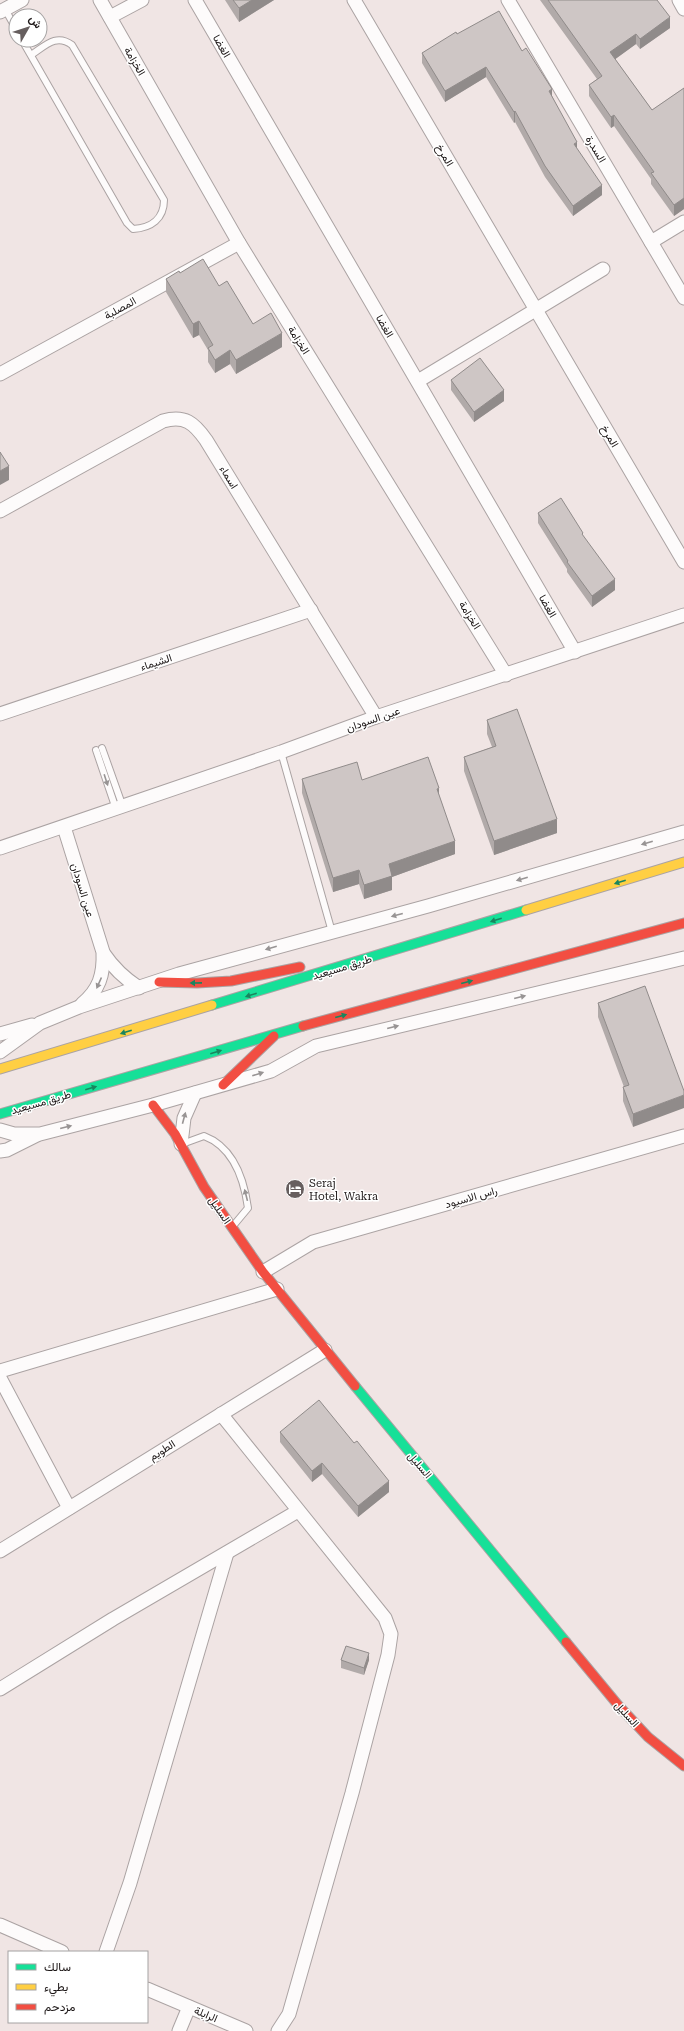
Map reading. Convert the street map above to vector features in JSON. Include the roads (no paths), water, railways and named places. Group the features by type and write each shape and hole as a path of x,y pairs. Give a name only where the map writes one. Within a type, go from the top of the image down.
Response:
{"main road":[{"name":"طريق مسيعيد","path":"0,1070 684,862"},
{"name":"طريق مسيعيد","path":"0,1114 277,1033 684,923"},
{"path":"159,982 197,983 231,981 414,945"},
{"path":"223,1085 277,1033"},
{"name":"السليل","path":"153,1105 168,1123 204,1187 263,1272 325,1350 618,1705 648,1737 684,1766"}],"street":[{"path":"3,11 22,0"},
{"name":"الخزامة","path":"100,0 239,242 506,675"},
{"path":"110,17 142,0"},
{"name":"الغضا","path":"196,0 575,652"},
{"name":"المرخ","path":"354,0 684,562"},
{"name":"السدرة","path":"508,0 684,298"},
{"path":"679,0 684,9"},
{"path":"651,242 684,222"},
{"name":"المصلبة","path":"0,374 239,242"},
{"path":"418,382 603,269"},
{"name":"اسماء","path":"0,511 163,421 175,418 188,421 198,429 206,440 376,717"},
{"name":"الشيماء","path":"0,714 311,610"},
{"name":"عين السودان","path":"0,848 64,828 282,752 376,717 684,615"},
{"name":"عين السودان","path":"64,828 103,952 104,968 100,983 91,996 79,1006"},
{"path":"0,1034 40,1023 79,1006 159,982 684,832"},
{"name":"عين السودان","path":"103,952 116,971 139,988"},
{"path":"0,1151 8,1150 40,1134 153,1105 273,1070 316,1046 684,958"},
{"path":"0,1052 40,1023"},
{"path":"181,1144 184,1118 194,1093"},
{"path":"0,1130 14,1134 40,1134"},
{"name":"راس الاسيود","path":"263,1272 313,1242 684,1136"},
{"path":"0,1371 277,1289"},
{"name":"الطويم","path":"0,1551 325,1350"},
{"path":"0,1378 69,1508"},
{"path":"221,1414 385,1618 390,1634 388,1655 352,1793 289,2014 278,2031"},
{"path":"0,1689 113,1619 298,1511"},
{"path":"106,1951 130,1883 227,1553"},
{"path":"0,1925 60,1951"},
{"name":"الرابلة","path":"148,1989 246,2031"},
{"name":"الرابلة","path":"179,2031 189,2007"}],"lane":[{"path":"27,48 127,223 133,228 144,228 158,220 164,210 164,200 72,45 64,39 54,40 31,55"},
{"path":"99,749 119,808"},
{"path":"282,752 332,932"},
{"path":"181,1144 204,1136 215,1140 228,1152 240,1174 248,1208 232,1227"}],"place":[{"name":"Seraj Hotel, Wakra","path":"295,1189"}]}
